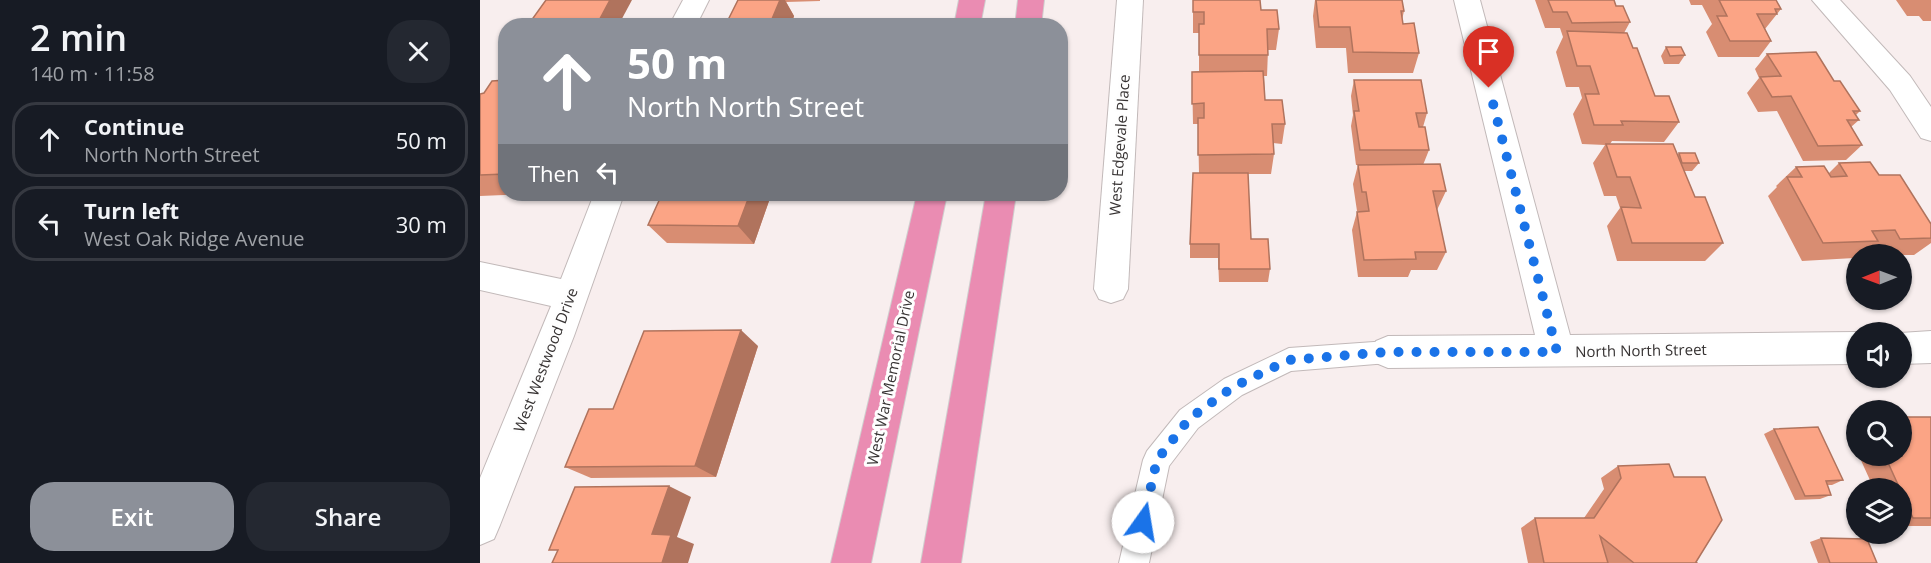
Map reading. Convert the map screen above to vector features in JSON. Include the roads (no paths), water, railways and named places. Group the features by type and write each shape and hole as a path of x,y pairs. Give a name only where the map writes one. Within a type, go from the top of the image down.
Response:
{"highway":[{"path":"969,18 972,0"},
{"path":"1029,18 1031,0"},
{"name":"West War Memorial Drive","path":"851,563 930,201"},
{"path":"941,563 1000,201"}],"street":[{"path":"686,18 696,0"},
{"name":"West Edgevale Place","path":"1111,289 1130,0"},
{"path":"1467,0 1557,352"},
{"path":"1825,0 1899,83 1931,129"},
{"name":"West Westwood Drive","path":"480,525 572,296 606,201"},
{"path":"480,276 572,296"},
{"name":"North North Street","path":"1388,352 1846,348"},
{"path":"1912,348 1931,348"}],"lane":[{"path":"1134,563 1157,460 1189,419 1233,387 1289,360 1388,352"}]}
